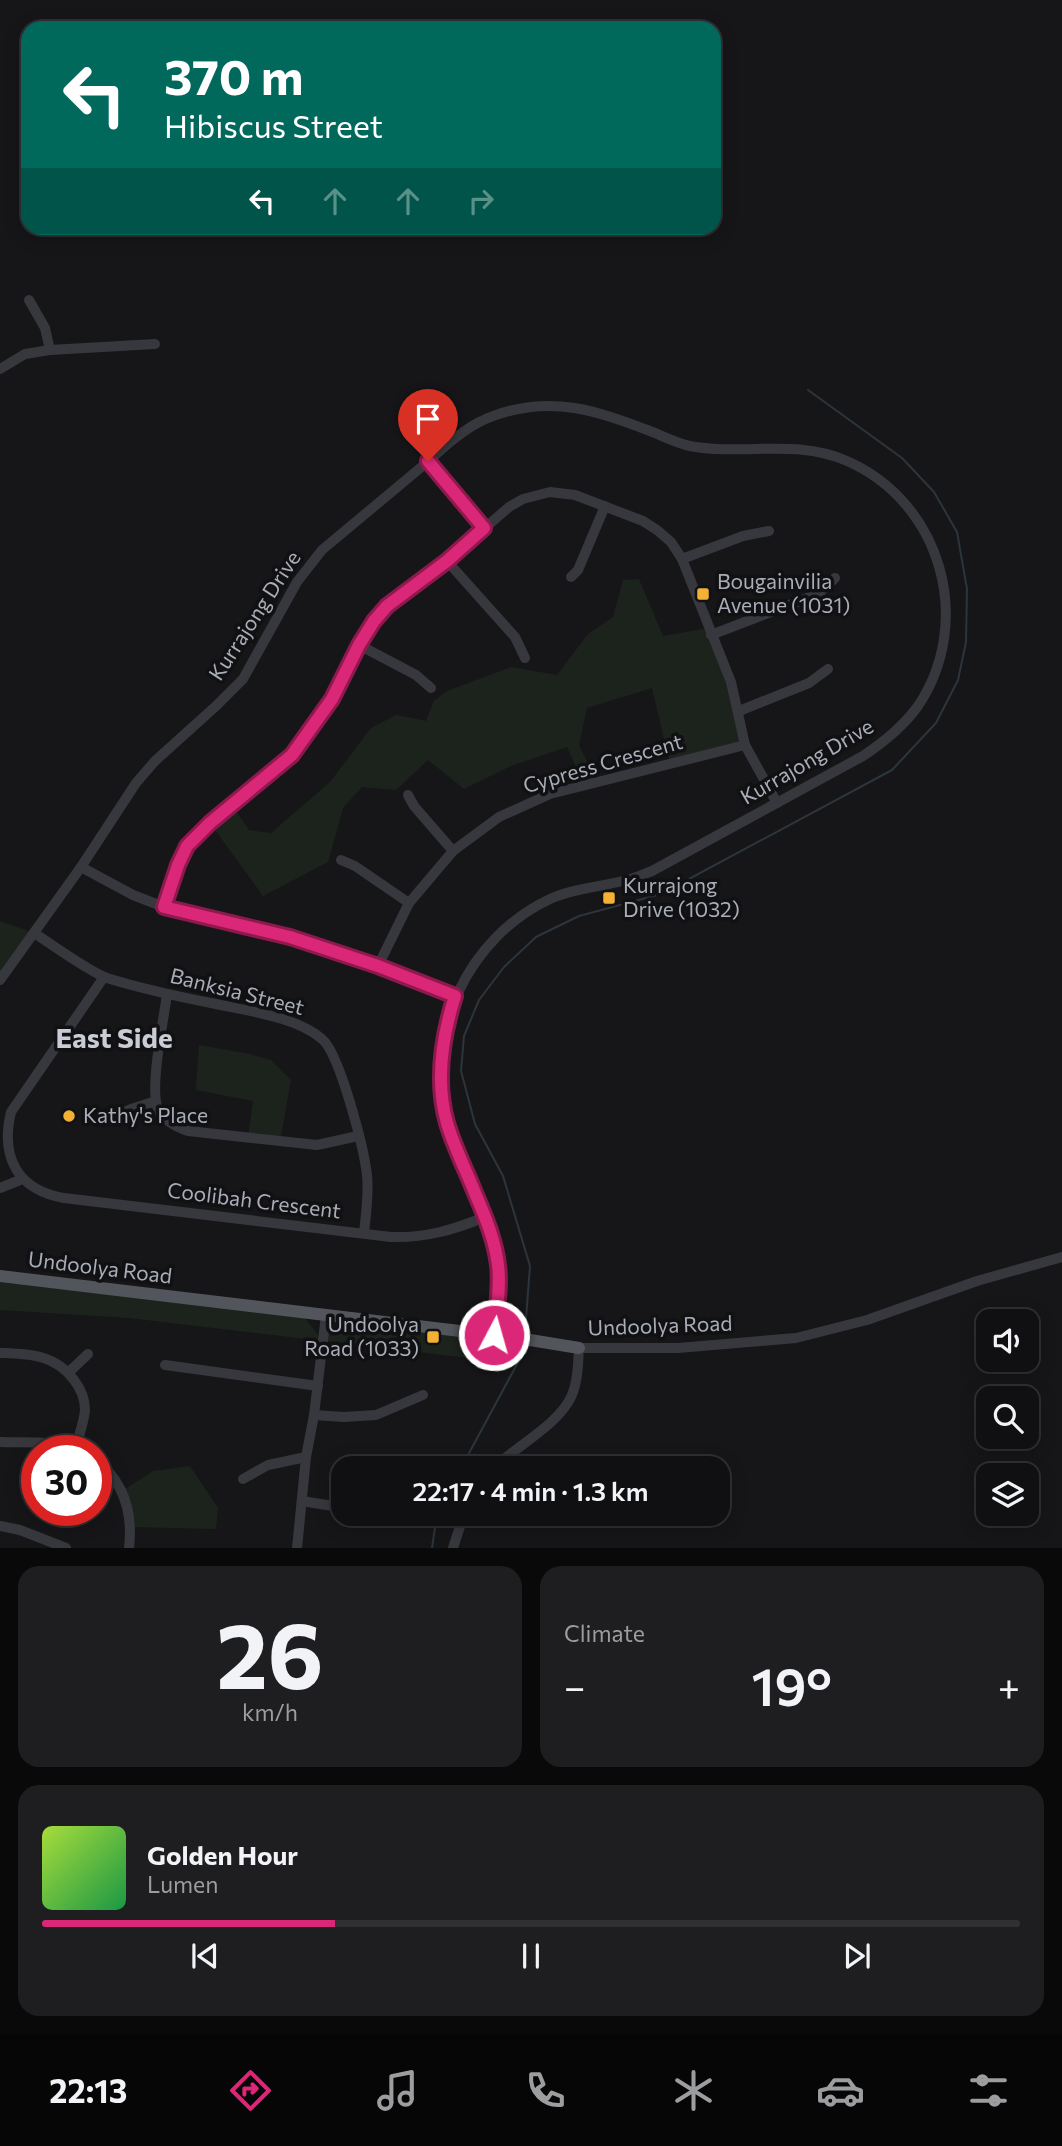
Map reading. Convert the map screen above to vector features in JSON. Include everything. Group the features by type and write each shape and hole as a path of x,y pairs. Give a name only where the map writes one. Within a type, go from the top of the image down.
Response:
{"main road":[{"name":"Undoolya Road","path":"0,1276 536,1340 579,1348"}],"street":[{"path":"29,300 45,328 50,350"},
{"path":"0,369 25,354 155,344"},
{"name":"Kurrajong Drive","path":"0,980 152,763 243,678 307,567 321,550 451,440 475,424 513,410 554,405 595,411 688,446 797,448 823,453 864,470 898,496 925,530 941,568 946,619 936,669 913,712 898,730 882,743 652,871 627,880 551,898 531,910 512,923 481,955 455,996 443,1039 443,1105 448,1125 485,1217 498,1267 494,1335"},
{"path":"428,461 484,528"},
{"path":"164,907 187,846 210,823 292,755 332,699 359,645 387,606 523,499 550,492 575,495 643,521 671,542 682,559 731,682 745,745 777,803"},
{"path":"571,577 578,570 605,506"},
{"path":"682,559 743,536 769,531"},
{"path":"447,561 515,638 525,659"},
{"path":"711,635 818,594 835,578"},
{"path":"359,645 416,675 431,688"},
{"path":"738,711 809,683 828,669"},
{"name":"Cypress Crescent","path":"378,966 409,903 453,851 499,817 550,794 745,745"},
{"path":"408,795 414,806 453,851"},
{"path":"341,860 355,866 409,903"},
{"path":"80,867 133,895 164,907 290,937 378,966 455,996"},
{"name":"Banksia Street","path":"34,933 104,977 167,994 265,1014 299,1026 322,1038 338,1065 367,1175 365,1233"},
{"path":"0,1188 20,1180 6,1157 2,1142 11,1112 104,977"},
{"path":"167,994 155,1083 156,1101 165,1119 188,1131 317,1145 358,1136"},
{"path":"112,1118 156,1101"},
{"name":"Coolibah Crescent","path":"20,1180 40,1191 64,1198 410,1238 449,1232 485,1217"},
{"name":"Undoolya Road","path":"579,1348 678,1348 796,1338 846,1326 977,1281 1062,1257"},
{"path":"297,1548 306,1457 326,1315"},
{"path":"509,1456 550,1423 570,1400 574,1390 579,1348"},
{"path":"0,1353 48,1358 69,1373 84,1401 81,1435"},
{"path":"69,1373 88,1354"},
{"path":"165,1365 318,1385"},
{"path":"314,1415 376,1415 423,1395"},
{"path":"0,1442 21,1444"},
{"path":"243,1479 268,1465 306,1457"},
{"path":"112,1475 126,1500 131,1527 129,1548"},
{"path":"302,1501 331,1506"},
{"path":"0,1526 20,1530 66,1548"},
{"path":"453,1548 460,1526"}],"shaded area":[{"path":"639,579 663,636 709,628 731,682 745,745 670,764 652,688 587,708 579,745 597,782 584,785 567,747 511,766 464,789 428,760 396,790 362,787 343,808 328,862 263,896 210,823 232,805 249,830 271,833 330,782 371,728 396,715 426,721 434,701 447,691 511,667 557,675 588,634 613,617 623,580"},
{"path":"0,921 34,933 0,980"},
{"path":"199,1045 271,1060 291,1080 280,1142 248,1138 253,1101 196,1090"},
{"path":"0,1276 300,1312 323,1341 129,1318 0,1310"},
{"path":"344,1323 518,1338 494,1361 326,1341 329,1332"},
{"path":"190,1466 218,1508 216,1529 131,1527 122,1491 153,1471"}],"waterway":[{"path":"525,1332 530,1266 503,1176 475,1124 461,1071 464,1036 479,1000 504,967 536,937 579,916 661,894 892,770 936,723 958,680 966,642 967,589 957,532 934,492 902,458 808,390"},
{"path":"467,1456 523,1353"},
{"path":"432,1548 435,1526"}],"place":[{"name":"Bougainvilia Avenue (1031)","path":"703,594"},
{"name":"Kurrajong Drive (1032)","path":"609,898"},
{"name":"Kathy's Place","path":"69,1116"},
{"name":"Undoolya Road (1033)","path":"433,1337"}],"district":[{"name":"East Side","path":"114,1038"}],"route":[{"path":"428,461 484,528 447,561 387,606 374,621 332,699 292,755 196,835 187,846 164,907 290,937 378,966 455,996 443,1039 443,1105 496,1253 498,1294 494,1335"}]}
